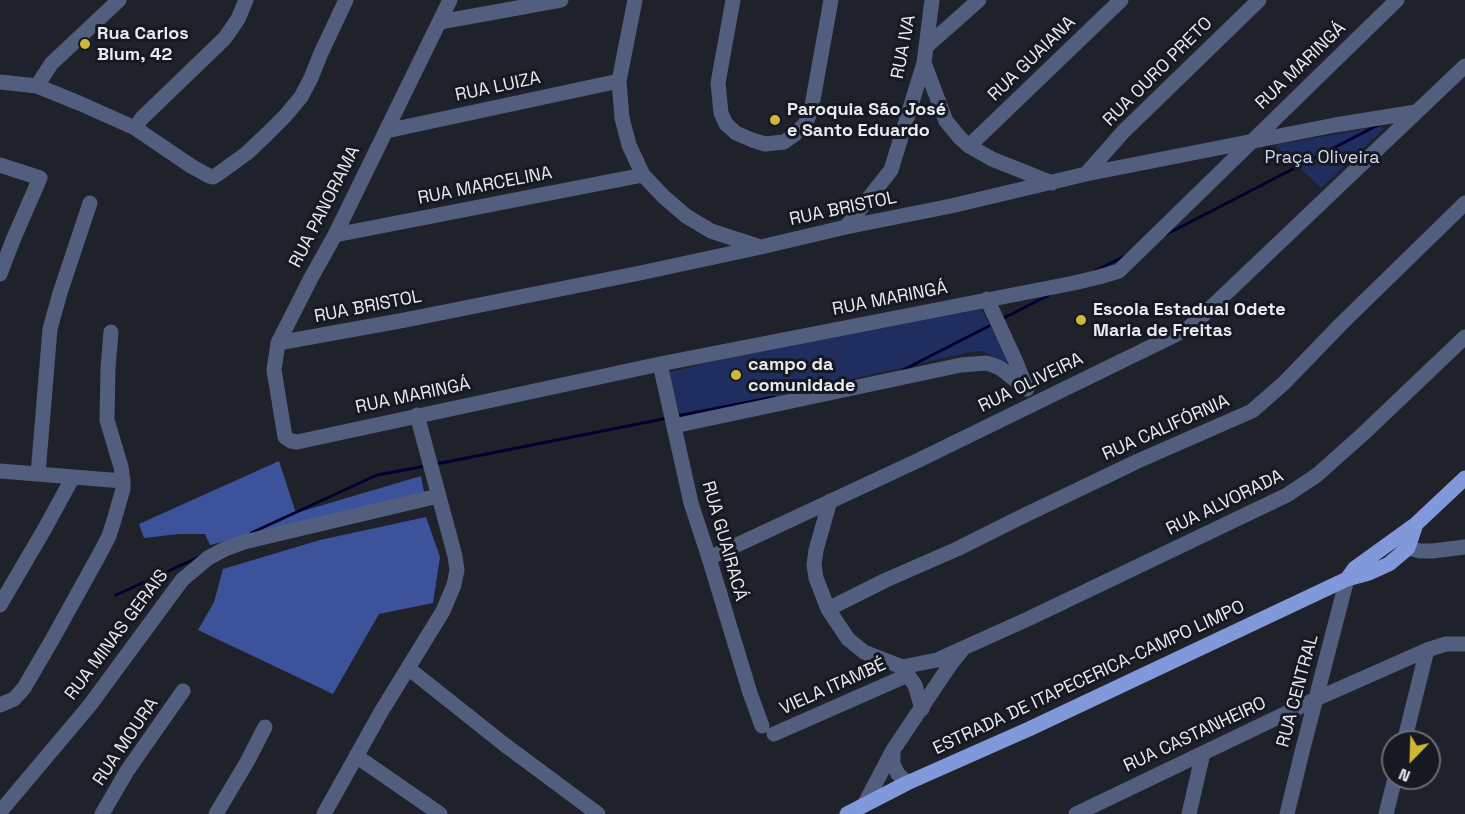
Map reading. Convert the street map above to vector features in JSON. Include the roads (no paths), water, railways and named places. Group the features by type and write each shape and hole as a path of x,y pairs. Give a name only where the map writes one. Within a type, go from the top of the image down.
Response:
{"main road":[{"name":"ESTRADA DE ITAPECERICA-CAMPO LIMPO","path":"1347,579 1355,568 1416,524 1465,478"},
{"name":"ESTRADA DE ITAPECERICA-CAMPO LIMPO","path":"847,814 907,783 1029,729 1347,579 1389,564 1408,548 1416,524"}],"street":[{"path":"38,86 51,64 119,0"},
{"path":"135,129 142,118 225,38 246,0"},
{"path":"0,82 38,86 135,129 204,174 213,177 247,153 301,97 346,0"},
{"name":"RUA PANORAMA","path":"288,440 285,437 274,370 278,344 335,235 450,0"},
{"path":"440,22 561,0"},
{"path":"635,0 619,81 622,118 629,145 643,175 663,197 686,216 711,231 761,248"},
{"path":"733,0 718,83 721,113 726,124 736,133 765,144 784,142 805,124 811,111 831,0"},
{"name":"RUA IVA","path":"846,227 891,170 924,63 932,0"},
{"path":"927,46 979,0"},
{"name":"RUA GUAIANA","path":"969,146 1121,0"},
{"name":"RUA OURO PRETO","path":"1086,174 1123,132 1259,0"},
{"name":"RUA MARINGÁ","path":"288,440 297,442 660,364 987,300 1119,271 1397,0"},
{"path":"924,63 946,121 960,138 992,159 1052,183"},
{"name":"RUA OLIVEIRA","path":"709,558 919,460 1188,327 1465,66"},
{"name":"RUA LUIZA","path":"386,131 619,81"},
{"name":"RUA BRISTOL","path":"278,344 761,248 1086,174 1335,125 1416,112"},
{"path":"0,165 40,178 0,274"},
{"name":"RUA MARCELINA","path":"335,235 643,175"},
{"path":"38,474 50,329 90,203"},
{"name":"RUA CALIFÓRNIA","path":"828,609 1068,494 1252,411 1284,383 1465,203"},
{"path":"987,300 1016,362 1032,405"},
{"path":"0,705 14,699 24,688 109,536 120,500 123,481 121,467 106,420 111,332"},
{"name":"RUA ALVORADA","path":"905,671 937,660 1156,558 1295,490 1317,475 1363,434 1465,337"},
{"path":"674,426 961,365 986,363 993,365 1027,389"},
{"name":"RUA GUAIRACÁ","path":"660,364 691,503 750,693 768,730"},
{"path":"324,814 447,603 456,578 455,556 417,415"},
{"path":"0,471 123,481"},
{"path":"0,605 74,477"},
{"name":"RUA MINAS GERAIS","path":"0,812 90,705 182,580 208,558 244,542 438,496"},
{"path":"830,501 816,550 814,566 816,578 828,609 848,639 864,652 905,671 915,685 922,709"},
{"path":"1394,540 1408,548 1420,551 1465,547"},
{"name":"RUA CENTRAL","path":"1287,814 1347,579"},
{"name":"RUA CASTANHEIRO","path":"1076,814 1316,699 1427,650 1446,644 1465,644"},
{"name":"RUA ALVORADA","path":"864,805 893,750 950,665 965,647"},
{"path":"1407,730 1427,650"},
{"path":"408,668 505,746 598,814"},
{"name":"VIELA ITAMBÉ","path":"768,730 905,671"},
{"name":"RUA MOURA","path":"102,814 127,771 183,691"},
{"path":"216,814 265,727"},
{"path":"893,750 893,764 898,774 907,783"},
{"path":"1189,814 1203,753"},
{"path":"356,756 440,814"},
{"path":"1386,814 1392,790"}],"waterway":[{"path":"1167,234 1380,124"},
{"path":"1095,271 1127,255"},
{"path":"1002,319 1049,295"},
{"path":"903,370 993,324"},
{"path":"677,416 774,397"},
{"path":"436,464 668,418"},
{"path":"251,533 377,475 426,466"},
{"path":"116,595 199,557"}],"place":[{"name":"Rua Carlos Blum, 42","path":"85,44"},
{"name":"Paroquia São José e Santo Eduardo","path":"775,120"},
{"name":"Escola Estadual Odete Maria de Freitas","path":"1081,320"},
{"name":"campo da comunidade","path":"736,375"}],"park label":[{"name":"Praça Oliveira","path":"1322,158"}]}
